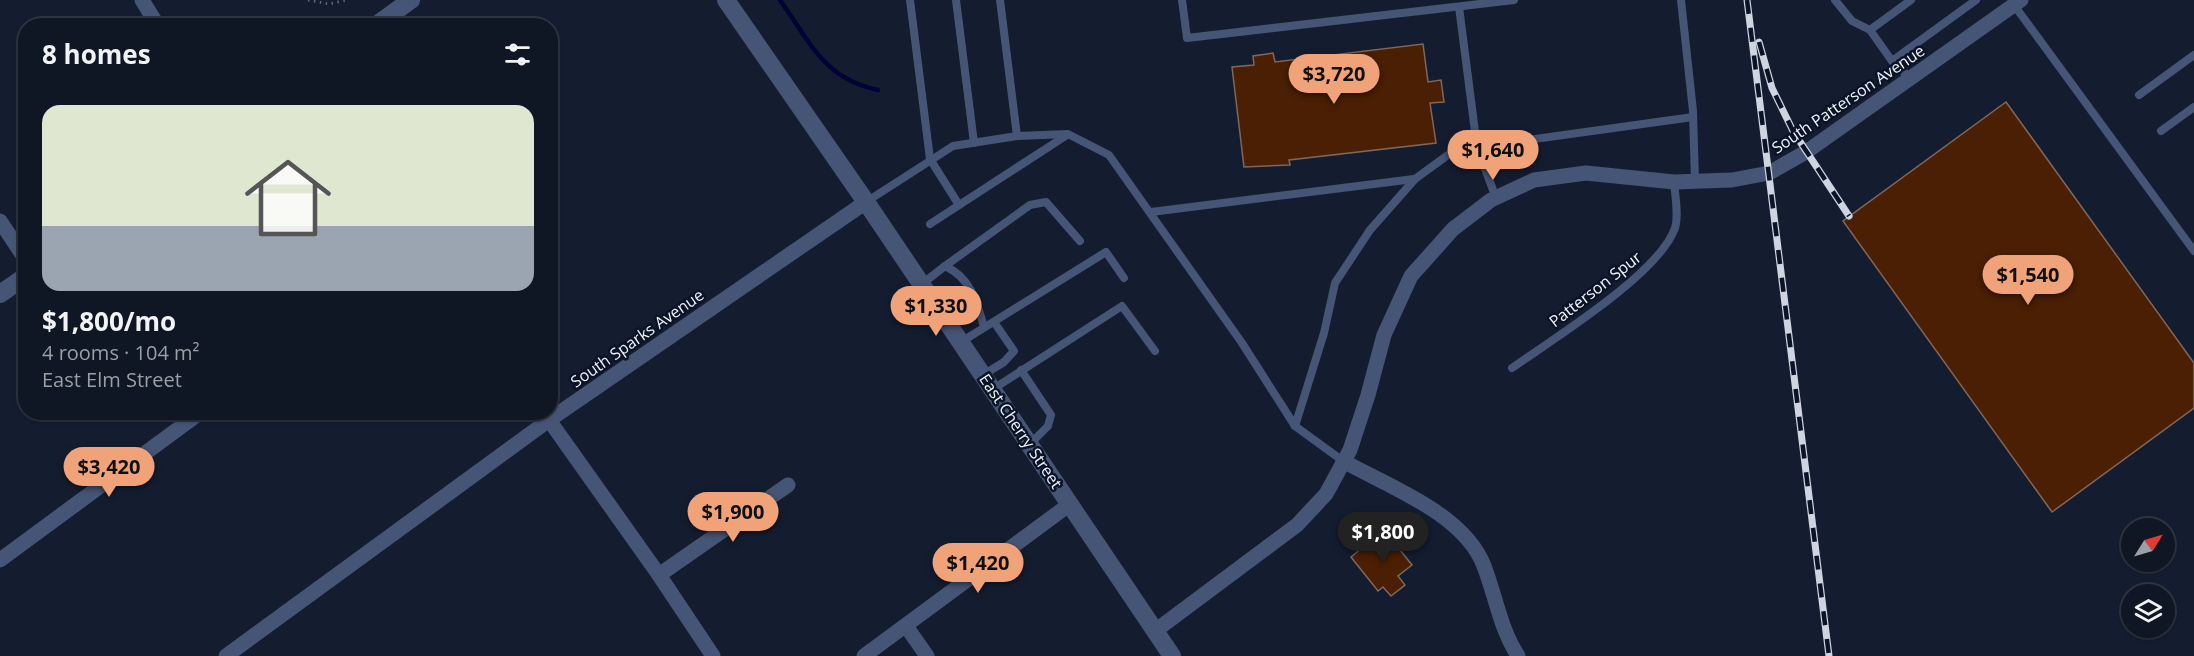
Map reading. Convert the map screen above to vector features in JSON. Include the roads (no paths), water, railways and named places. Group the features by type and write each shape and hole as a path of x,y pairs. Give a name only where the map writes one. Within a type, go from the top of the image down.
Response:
{"street":[{"path":"142,0 153,18"},
{"path":"386,18 411,0"},
{"name":"East Cherry Street","path":"726,0 922,284 1172,656"},
{"name":"South Patterson Avenue","path":"1155,631 1297,525 1326,494 1343,461 1368,395 1384,335 1412,276 1453,229 1496,198 1534,180 1586,173 1695,182 1732,180 1769,173 1806,152 2017,3"},
{"name":"South Sparks Avenue","path":"558,414 866,202"},
{"path":"0,221 18,248"},
{"path":"0,294 18,282"},
{"path":"0,560 190,420"},
{"path":"549,420 659,575 713,656"},
{"name":"South Sparks Avenue","path":"226,656 549,420"},
{"path":"1343,461 1452,522 1473,546 1483,565 1504,634 1518,656"},
{"path":"659,575 788,485"},
{"path":"864,656 1071,504"},
{"path":"906,626 927,656"}],"lane":[{"path":"910,0 930,159 959,206"},
{"path":"956,0 974,143"},
{"path":"1000,0 1017,136"},
{"path":"1182,0 1187,38 1514,0"},
{"path":"1681,0 1694,117 1695,182"},
{"path":"1835,0 1852,21 1870,30 1892,61 1911,80"},
{"path":"1870,30 1911,0"},
{"path":"1892,61 1976,0"},
{"path":"2017,3 2194,251"},
{"path":"1459,7 1477,147 1496,198"},
{"path":"2139,95 2194,55"},
{"path":"2161,131 2194,107"},
{"path":"1295,426 1324,333 1335,283 1370,230 1415,179 1452,152 1694,117"},
{"path":"866,202 953,146 1017,136 1068,134 1109,155 1151,212 1295,426 1343,461"},
{"path":"930,224 1068,134"},
{"path":"1151,212 1415,179"},
{"name":"Patterson Spur","path":"1512,368 1599,306 1651,264 1676,227 1674,182"},
{"path":"922,284 1030,205 1047,202 1080,241"},
{"path":"961,342 1106,252 1124,278"},
{"path":"945,266 958,272 974,292 984,327"},
{"path":"988,382 1021,370 1122,306 1155,351"},
{"path":"988,382 1014,351 994,322"},
{"path":"1021,370 1051,415 1048,426 1030,444"}],"waterway":[{"path":"780,0 810,44 831,68 860,85 878,90"}],"railway":[{"path":"1747,0 1829,656"},
{"path":"1759,42 1772,88 1793,131 1849,216"}]}
